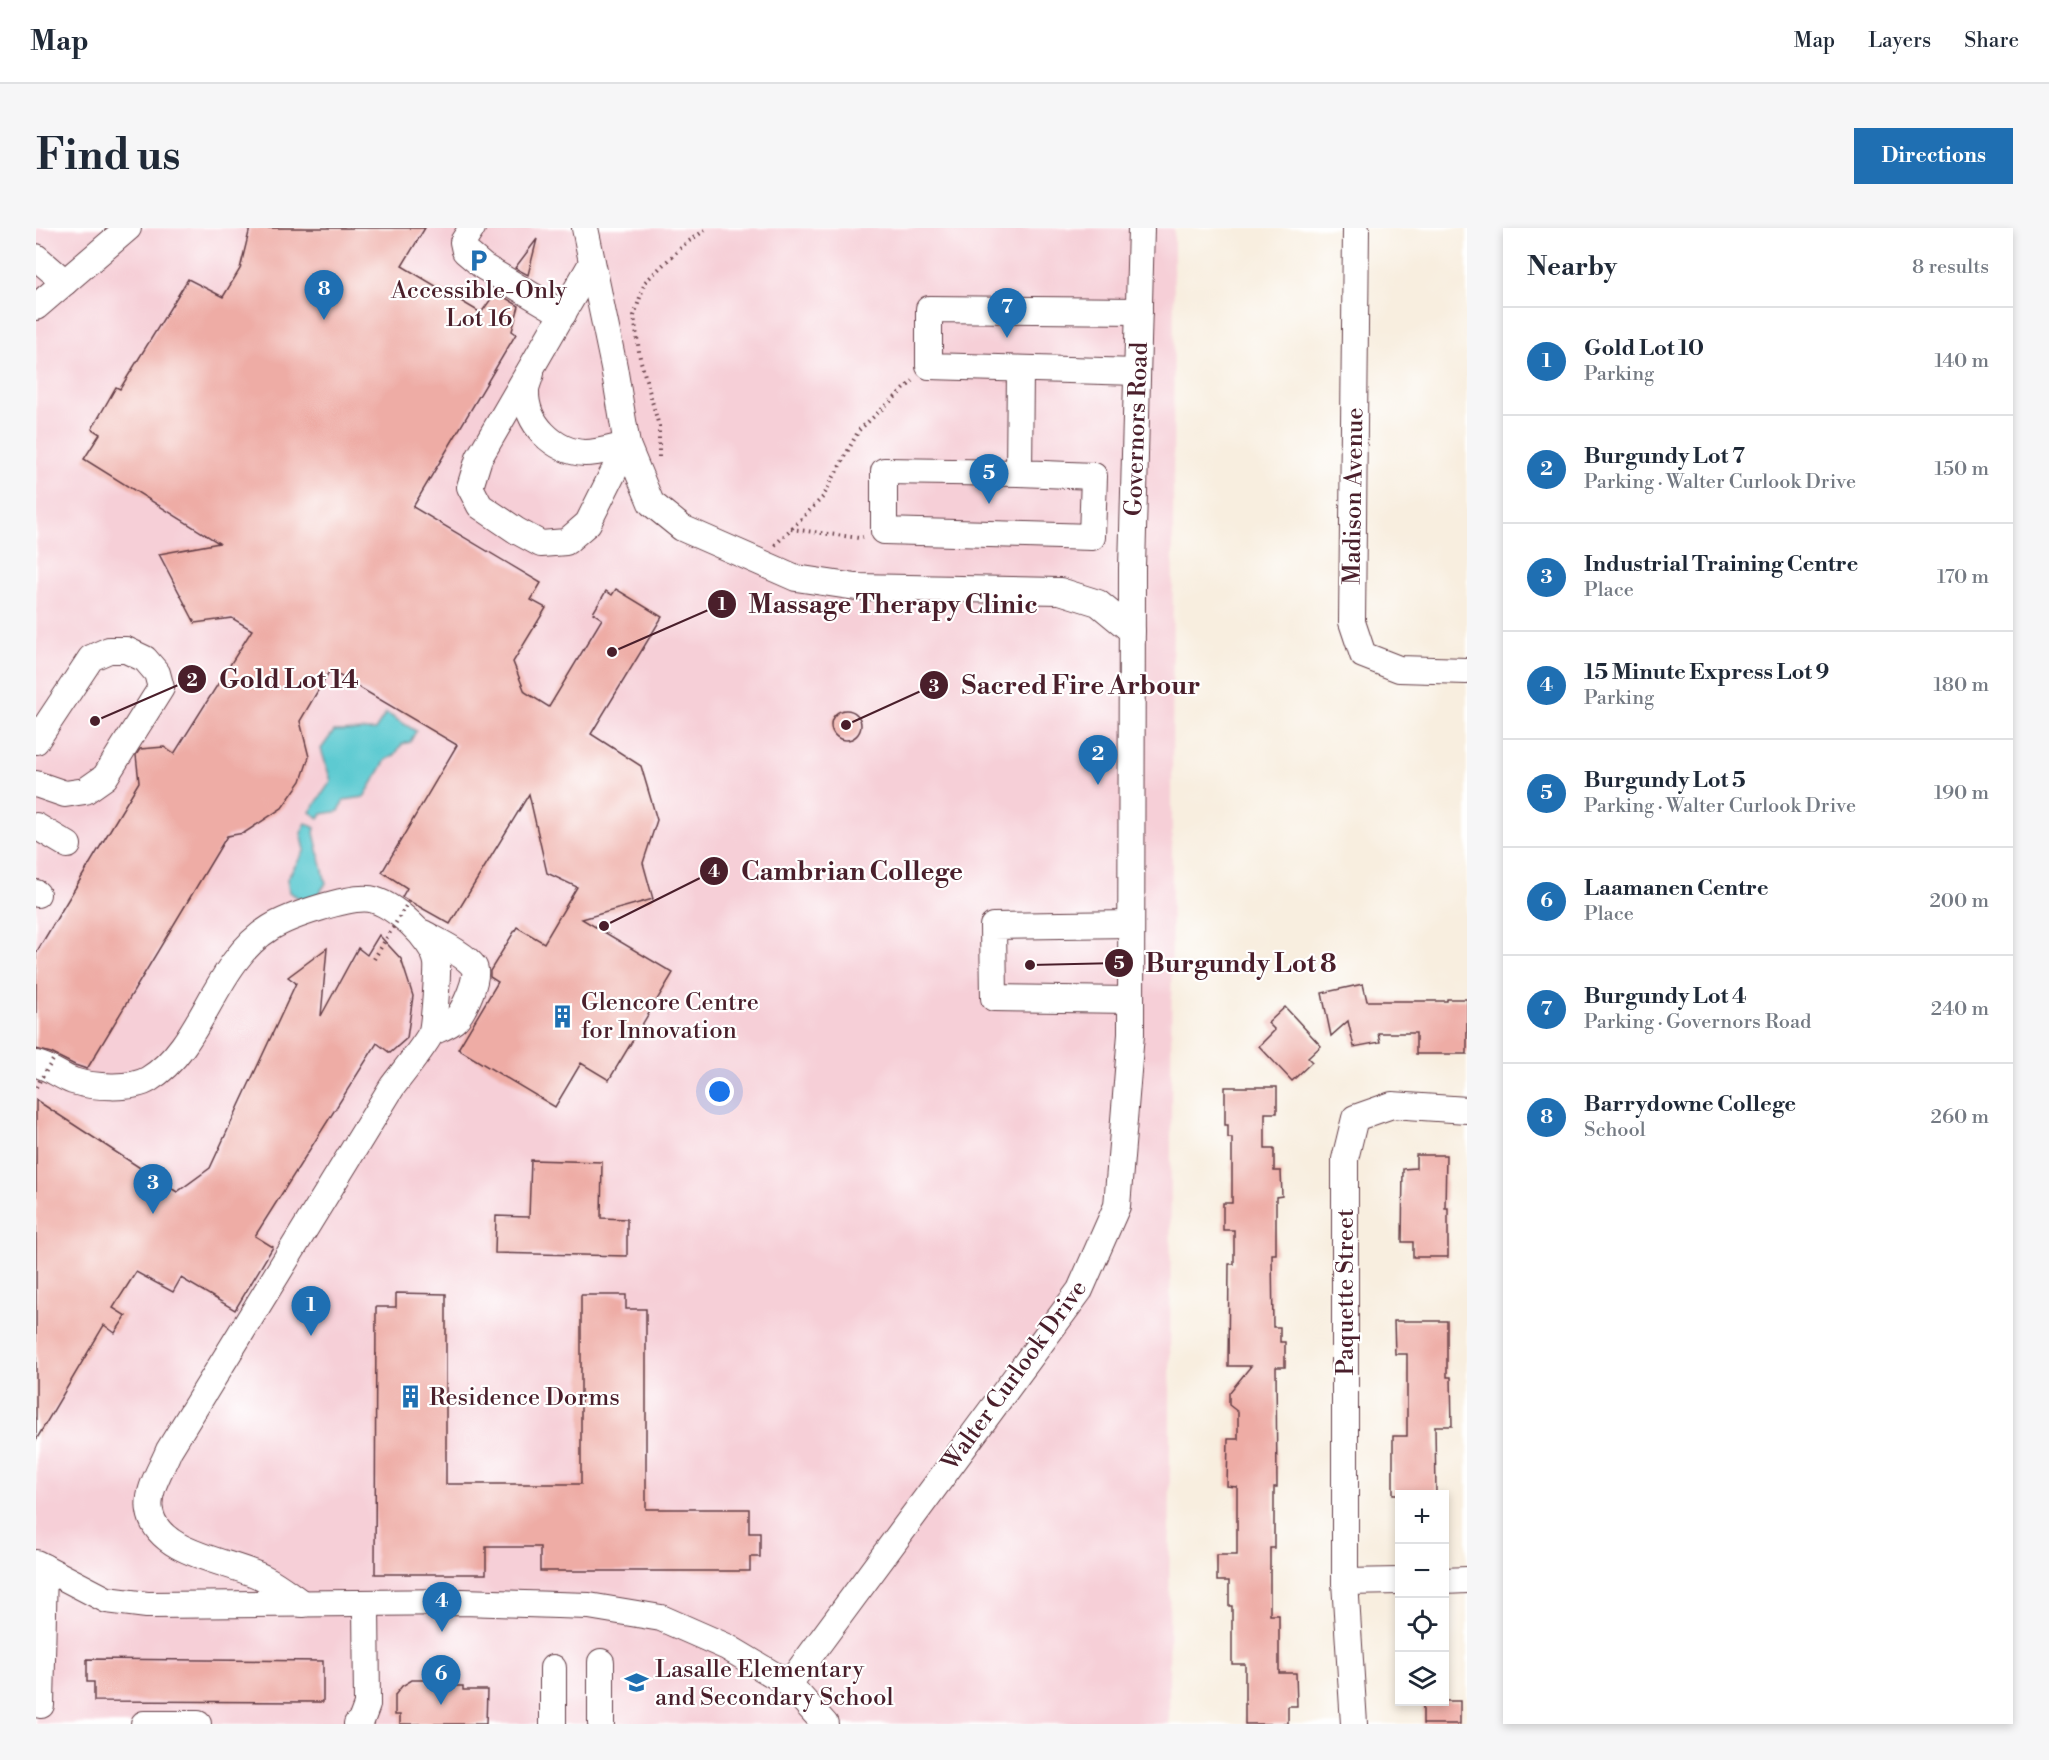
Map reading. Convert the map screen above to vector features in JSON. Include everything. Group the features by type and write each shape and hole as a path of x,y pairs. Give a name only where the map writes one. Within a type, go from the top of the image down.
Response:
{"street":[{"path":"472,228 463,242 465,251 483,267 562,315"},
{"path":"585,228 614,368 627,445 651,503 682,528 796,578 856,587 1060,591 1098,603 1132,631"},
{"name":"Governors Road","path":"1132,631 1141,228"},
{"name":"Madison Avenue","path":"1356,228 1352,622 1363,655 1399,669 1467,671"},
{"path":"36,307 65,282 110,233"},
{"path":"36,257 65,282"},
{"path":"592,263 479,458 470,487 480,506 541,544 566,542 588,523 627,445"},
{"path":"1137,372 930,366 929,309 1139,311"},
{"path":"534,364 526,391 531,415 541,432 563,449 584,453 627,445"},
{"path":"1019,473 1020,369"},
{"path":"884,471 1019,473 1094,476 1092,537 884,531 884,471"},
{"name":"Walter Curlook Drive","path":"789,1684 1080,1290 1117,1206 1131,1034 1132,631"},
{"path":"36,741 91,658 109,650 126,650 146,659 156,673 161,688 105,777 85,790 65,794 36,784"},
{"path":"36,826 68,845"},
{"path":"44,1062 47,1067 74,1081 99,1086 124,1086 148,1080 180,1052 243,950 271,927 320,908 355,899 371,899 393,909 425,939 437,962 432,1032"},
{"path":"1131,924 993,926 994,998 1131,1000"},
{"path":"303,1604 264,1578 178,1547 162,1534 153,1520 149,1510 150,1494 169,1450 392,1087 432,1032 456,1020 476,982 476,970 472,964 414,928"},
{"name":"Paquette Street","path":"1354,1724 1345,1582 1345,1159 1355,1118 1392,1105 1467,1110"},
{"path":"36,1704 41,1705 40,1565 107,1600 147,1605 463,1602 589,1606 661,1618 727,1647 789,1684 825,1724"},
{"path":"1345,1582 1395,1581"},
{"path":"1449,1581 1467,1581"},
{"path":"364,1718 366,1603"},
{"path":"601,1662 601,1724"},
{"path":"553,1668 553,1724"},
{"path":"144,1724 198,1724"}],"path":[{"path":"646,490 659,469 659,426 640,358 634,316 645,282 685,244 708,228"},
{"path":"759,561 823,497 859,430 930,366"},
{"path":"791,529 859,538 884,531"},
{"path":"374,959 409,901"},
{"path":"36,1087 44,1062"}],"shaded area":[{"path":"36,228 1174,228 1169,1724 36,1724"}],"water":[{"path":"386,713 416,731 410,742 402,744 394,756 386,760 364,797 344,800 339,811 322,814 319,818 310,812 331,781 321,749 334,731 375,730"},
{"path":"306,823 315,828 314,833 326,883 317,897 304,901 289,892 287,879 305,850 301,833"}],"building":[{"path":"250,228 425,228 402,266 481,313 496,292 519,306 512,331 516,334 413,507 541,583 531,600 546,608 513,662 525,692 549,707 602,619 593,613 606,591 612,595 616,589 662,617 591,734 641,766 657,820 643,863 653,899 582,919 673,973 609,1080 581,1063 555,1107 458,1049 498,982 490,977 490,971 517,927 544,943 577,887 547,873 529,794 450,924 402,897 407,888 382,872 457,745 330,670 300,721 309,757 301,781 282,808 244,833 227,836 87,1069 36,1049 36,953 139,782 136,755 140,749 164,747 174,754 252,630 232,618 195,623 159,554 219,543 84,459 100,434 92,429 116,387 120,389 188,279 223,297 240,269"},
{"path":"537,239 528,275 515,268"},
{"path":"846,710 857,714 861,725 857,736 846,740 835,736 831,725 835,714"},
{"path":"379,935 401,959 413,996 407,1038 390,1053 377,1043 255,1236 273,1247 235,1310 181,1278 173,1292 136,1272 113,1308 126,1316 115,1333 104,1325 36,1440 36,1100 177,1192 210,1168 296,983 288,977 327,948 321,1016 358,948 367,955"},
{"path":"1363,984 1367,1001 1467,999 1467,1054 1416,1054 1416,1033 1378,1033 1380,1042 1354,1047 1348,1021 1331,1036 1322,993"},
{"path":"1285,1007 1321,1046 1308,1058 1312,1062 1292,1081 1259,1046 1275,1030 1268,1023"},
{"path":"1225,1087 1277,1087 1277,1113 1265,1113 1265,1149 1274,1149 1274,1171 1281,1171 1282,1196 1276,1197 1276,1254 1272,1254 1273,1327 1280,1327 1280,1342 1285,1342 1285,1367 1276,1367 1277,1487 1274,1487 1274,1548 1270,1548 1270,1615 1279,1615 1279,1673 1296,1673 1297,1706 1288,1706 1288,1724 1245,1724 1245,1664 1232,1664 1232,1606 1229,1606 1229,1581 1217,1581 1217,1555 1237,1555 1237,1487 1227,1486 1228,1439 1238,1439 1238,1412 1229,1405 1229,1393 1251,1366 1228,1366 1229,1264 1234,1264 1234,1230 1223,1230 1223,1203 1232,1203 1232,1138 1228,1138 1228,1125 1225,1125"},
{"path":"1416,1155 1446,1155 1445,1208 1448,1208 1448,1257 1413,1257 1413,1242 1402,1242 1403,1169 1416,1168"},
{"path":"531,1160 602,1162 601,1218 627,1219 627,1256 495,1253 496,1216 529,1217"},
{"name":"Residence Dorms","path":"396,1293 446,1294 446,1484 581,1484 581,1295 626,1295 626,1309 646,1309 646,1509 749,1509 749,1533 760,1533 760,1557 750,1557 750,1571 540,1571 540,1547 486,1547 486,1574 375,1574 376,1307 396,1307"},
{"path":"1394,1321 1447,1321 1447,1377 1451,1377 1452,1426 1435,1426 1436,1490 1395,1490 1393,1494 1393,1436 1407,1436 1407,1354 1395,1354"},
{"path":"87,1659 323,1661 323,1702 94,1701 94,1682 87,1682"},
{"path":"412,1680 425,1680 432,1686 463,1686 463,1690 487,1690 486,1724 400,1724 400,1715 395,1715 395,1695 402,1686"},
{"path":"1449,1701 1460,1701 1460,1724 1423,1724 1423,1706 1449,1706"}],"place":[{"name":"Accessible-Only Lot 16","path":"479,260"},
{"name":"Barrydowne College","path":"324,320"},
{"name":"Burgundy Lot 4","path":"1007,338"},
{"name":"Burgundy Lot 5","path":"989,504"},
{"name":"Massage Therapy Clinic","path":"612,652"},
{"name":"Gold Lot 14","path":"95,721"},
{"name":"Sacred Fire Arbour","path":"846,725"},
{"name":"Burgundy Lot 7","path":"1098,785"},
{"name":"Cambrian College","path":"604,926"},
{"name":"Burgundy Lot 8","path":"1030,965"},
{"name":"Glencore Centre for Innovation","path":"563,1016"},
{"name":"Industrial Training Centre","path":"153,1214"},
{"name":"Gold Lot 10","path":"311,1336"},
{"name":"Residence Dorms","path":"411,1397"},
{"name":"15 Minute Express Lot 9","path":"442,1632"},
{"name":"Lasalle Elementary and Secondary School","path":"637,1683"},
{"name":"Laamanen Centre","path":"441,1705"}]}
